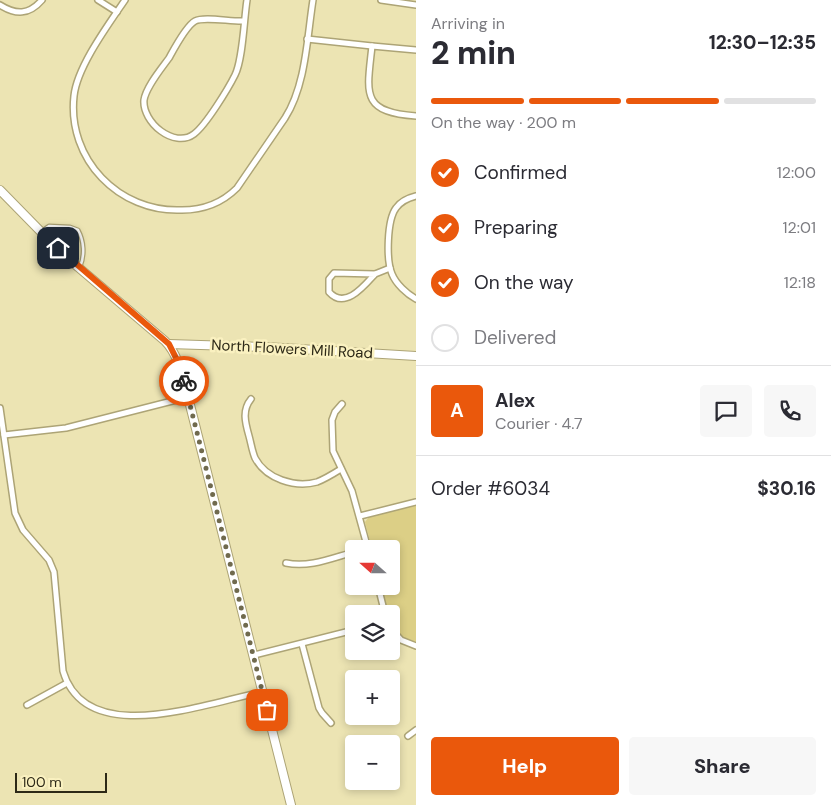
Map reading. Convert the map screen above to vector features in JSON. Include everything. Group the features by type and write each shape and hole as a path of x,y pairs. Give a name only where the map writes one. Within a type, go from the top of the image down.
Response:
{"main road":[{"path":"0,190 80,268 169,344 177,360 291,805"},
{"name":"North Flowers Mill Road","path":"169,344 266,347 416,356"}],"street":[{"path":"0,5 11,12 23,12 34,8 42,0"},
{"path":"98,0 117,12"},
{"path":"125,0 85,62 78,79 74,98 75,131 86,158 111,188 135,203 164,210 198,209 224,199 237,188 292,106 299,88 313,0"},
{"path":"244,21 203,19 195,21 183,34 144,99 145,110 150,120 165,134 174,138 186,138 193,135 205,124 236,74 239,65 247,0"},
{"path":"381,0 416,5"},
{"path":"307,38 416,50"},
{"path":"372,46 369,86 371,100 384,111 416,116"},
{"path":"416,196 402,201 392,216 389,234 389,260 392,275 403,289 416,299"},
{"path":"375,274 359,291 350,297 338,298 329,292 329,278 334,273 375,274 390,268"},
{"path":"4,435 66,428 188,397"},
{"path":"251,399 245,411 246,423 253,452 263,470 281,480 308,484 322,480 341,469"},
{"path":"342,404 335,412 332,426 333,451 352,491 366,540"},
{"path":"0,408 14,510 18,522 49,560 54,572 63,672 73,693 85,704 98,711 115,714 160,714 263,692"},
{"path":"360,516 416,502"},
{"path":"286,563 295,565 309,564 345,554"},
{"path":"254,656 345,632"},
{"path":"400,639 416,646"},
{"path":"302,644 319,708 331,722"},
{"path":"28,705 68,683"},
{"path":"408,736 416,730"}],"lane":[{"path":"40,231 49,226 70,227 78,230 83,238 80,268"}],"shaded area":[{"path":"416,504 416,642 406,639 400,634 400,605 386,605 383,595 400,595 400,540 370,540 365,522 369,517"}],"way so far":[{"path":"184,381 267,710"}],"route":[{"path":"58,248 169,344 184,381"}]}
